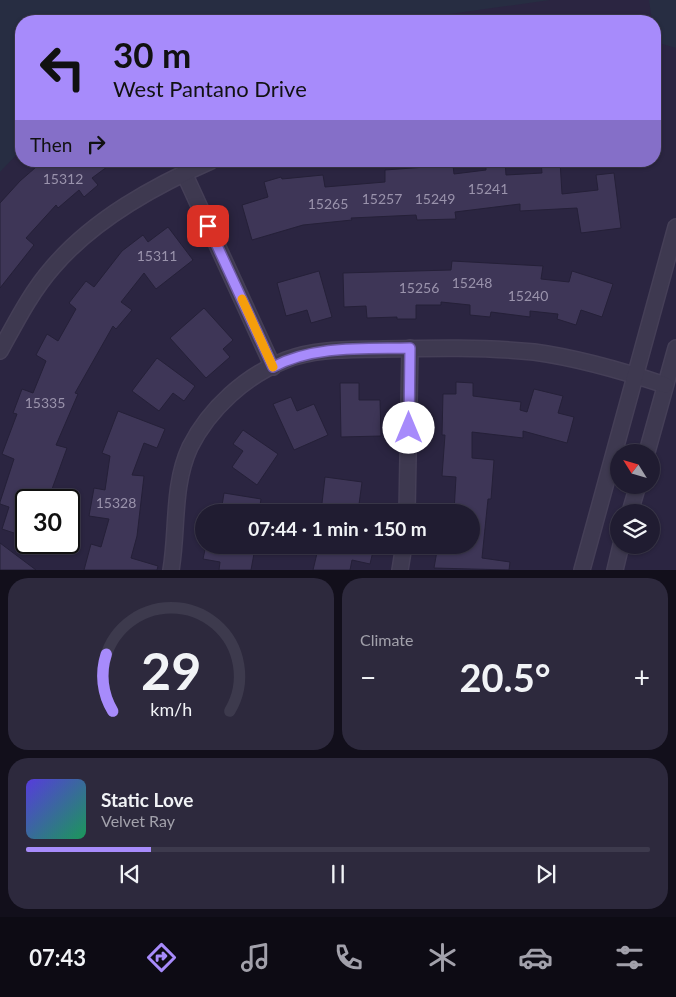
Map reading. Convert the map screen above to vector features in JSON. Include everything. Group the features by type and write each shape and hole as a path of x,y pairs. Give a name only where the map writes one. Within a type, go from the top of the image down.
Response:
{"street":[{"path":"0,351 28,300 53,267 82,238 114,214 198,167"},
{"path":"184,173 273,367"},
{"path":"582,570 676,227"},
{"path":"407,504 410,348"},
{"path":"171,570 181,474 190,448 203,425 242,386 273,367 302,355 336,350 410,348 535,352 635,375 666,385"},
{"path":"649,444 676,348"},
{"path":"400,570 403,554"},
{"path":"615,570 619,554"}],"shaded area":[{"path":"0,0 550,0 443,15 15,15 15,156 0,172"},
{"path":"649,0 676,0 676,48 661,44 661,15 651,15"}],"building":[{"path":"36,167 107,167 92,178 98,185 84,197 79,190 58,208 56,205 26,238 34,245 0,288 0,203"},
{"path":"453,167 454,174 486,170 486,167 505,167 506,175 542,173 542,167 560,167 562,194 598,190 596,175 614,173 621,228 581,233 577,208 520,211 520,204 455,212 456,219 417,220 416,215 351,218 352,220 303,225 252,240 242,205 268,197 264,182 281,177 282,179 323,175 325,187 385,182 385,170"},
{"path":"168,227 193,260 156,289 144,273 121,302 132,310 116,329 113,326 75,393 78,394 56,445 67,448 52,489 15,489 15,533 2,529 9,507 0,504 0,502 14,459 2,454 17,414 13,413 22,389 33,393 46,361 36,355 47,334 58,341 76,309 69,303 86,281 94,287 122,251 143,235 148,242"},
{"path":"452,261 543,266 541,279 569,282 572,271 613,284 602,317 581,310 576,325 557,319 558,314 530,311 530,317 491,312 490,317 470,315 470,305 441,302 441,305 416,305 416,319 397,319 397,317 367,318 366,306 344,307 343,273 451,270"},
{"path":"319,271 332,317 311,323 307,310 286,316 277,283"},
{"path":"204,308 233,340 223,349 230,357 206,378 170,338"},
{"path":"157,358 195,386 184,401 173,393 159,411 132,391"},
{"path":"456,382 473,383 473,396 521,402 520,410 527,412 534,389 563,396 558,413 574,417 567,443 523,431 523,438 472,432 472,458 494,460 491,499 488,499 482,558 510,562 509,570 434,568 436,554 480,554 480,504 454,504 456,477 442,476 445,435 442,435 443,394 456,394"},
{"path":"340,383 359,383 359,400 380,400 381,436 341,437"},
{"path":"291,397 297,411 314,404 328,435 294,450 273,404"},
{"path":"118,411 165,429 157,448 144,443 132,475 144,476 137,536 131,558 158,566 157,570 84,570 91,544 101,547 109,519 89,516 94,488 105,490 110,456 102,453"},
{"path":"243,430 278,454 257,485 232,467 243,451 233,444"},
{"path":"325,477 362,482 359,504 322,504"},
{"path":"224,493 261,499 260,504 222,504"},
{"path":"0,543 36,570 0,570"},
{"path":"204,554 254,554 251,570 219,570 220,562 203,559"},
{"path":"317,554 372,554 370,564 352,560 350,570 313,570"}],"slow traffic":[{"path":"242,299 273,367"}],"route":[{"path":"208,226 273,367 285,360 302,355 336,350 410,348 409,428"}]}
